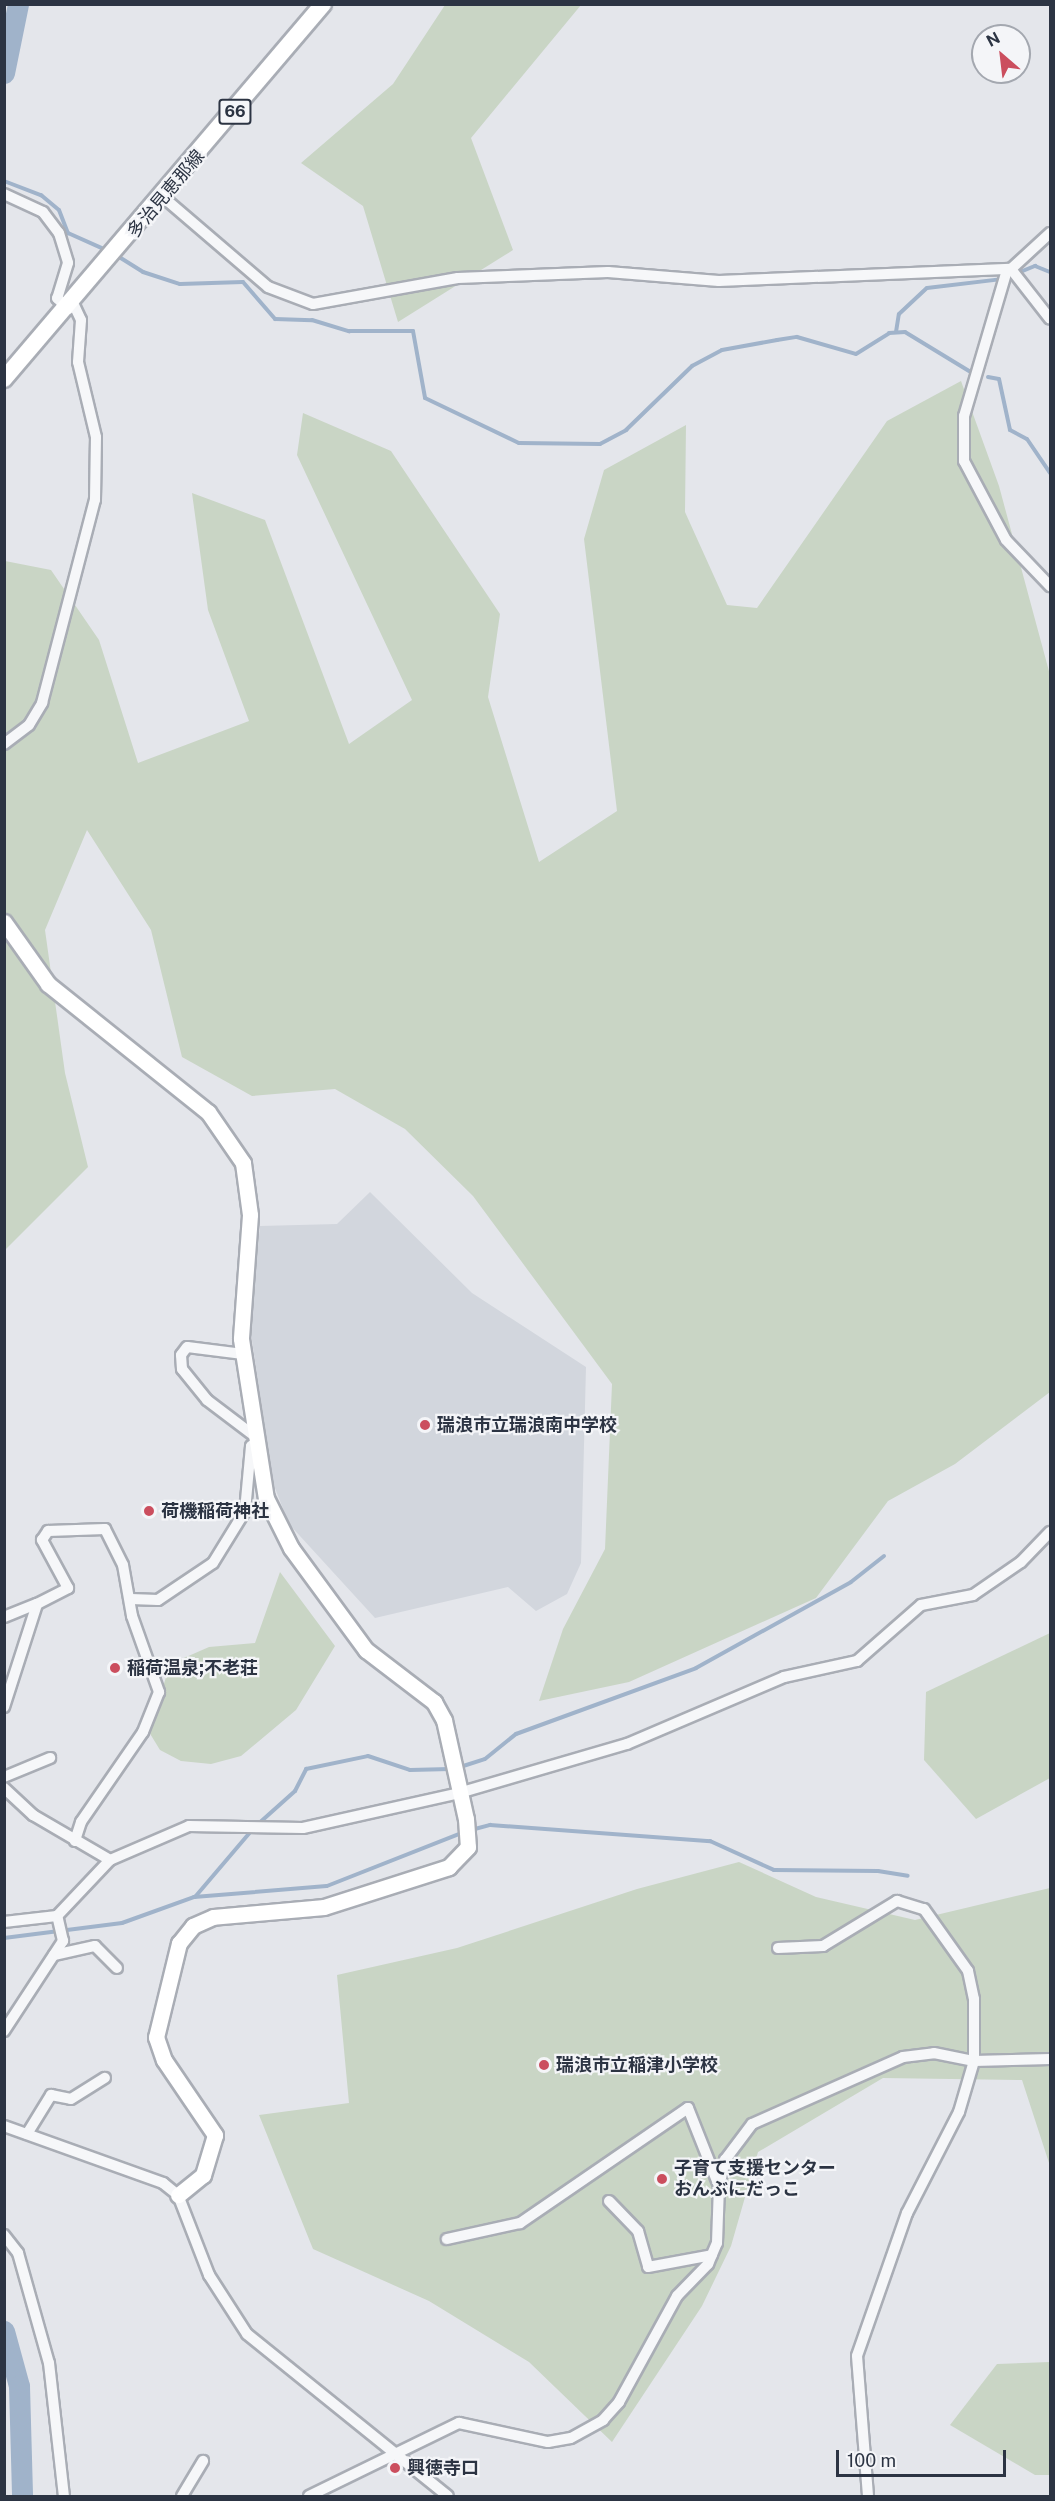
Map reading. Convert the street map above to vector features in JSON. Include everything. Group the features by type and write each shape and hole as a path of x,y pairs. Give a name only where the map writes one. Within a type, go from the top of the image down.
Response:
{"main road":[{"name":"多治見恵那線","path":"4,379 89,286 323,4"}],"street":[{"path":"4,195 43,212 59,233 68,263 57,298 70,306 81,320 78,362 96,437 95,500 42,703 29,725 4,744"},
{"path":"163,197 268,286 313,304 458,278 609,272 719,281 1009,270"},
{"path":"1050,233 1009,270 964,416 964,461 1006,540 1050,586"},
{"path":"1009,270 1050,319"},
{"path":"4,922 24,956 71,1006 208,1112 229,1136 248,1183 243,1353 266,1498 280,1530 366,1650 434,1702 444,1720 466,1819 468,1847 449,1867 324,1907 213,1917 193,1926 179,1943 156,2037 164,2060 215,2135 203,2175 178,2195"},
{"path":"243,1353 187,1347 181,1355 182,1369 207,1400 258,1440"},
{"path":"131,1599 158,1600 213,1563 245,1511 251,1446 258,1440"},
{"path":"4,1617 68,1588 42,1540 48,1531 105,1529 114,1540 147,1668 159,1692 143,1732 81,1822 75,1841"},
{"path":"4,1922 57,1916 110,1860 189,1826 261,1830 303,1828 459,1793 627,1744 784,1677 857,1661 921,1605 974,1595 1021,1562 1050,1532"},
{"path":"4,1707 37,1604"},
{"path":"4,1777 50,1758"},
{"path":"4,1788 33,1815 110,1860"},
{"path":"778,1948 823,1946 897,1901 924,1910 968,1971 974,2061 959,2112 907,2212 857,2356 868,2496"},
{"path":"4,2031 63,1941 57,1916"},
{"path":"54,1954 95,1946 117,1968"},
{"path":"309,2496 459,2423 548,2442 571,2438 603,2420 619,2402 676,2296 712,2255 719,2186 725,2160 752,2124 776,2110 903,2057 934,2053 974,2061 1050,2059"},
{"path":"27,2134 51,2095 71,2099 105,2078"},
{"path":"447,2238 520,2223 688,2108 719,2186"},
{"path":"4,2126 163,2183 178,2195 209,2275 247,2334 448,2496"},
{"path":"609,2201 638,2231 648,2267 712,2255"},
{"path":"4,2235 18,2253 49,2363 64,2496"},
{"path":"182,2496 203,2461"}],"shaded area":[{"name":"瑞浪市立瑞浪南中学校","path":"370,1192 472,1293 586,1367 581,1563 567,1594 536,1611 508,1587 375,1618 289,1524 273,1483 250,1327 260,1226 337,1224"}],"green space":[{"path":"445,5 581,5 471,138 513,250 398,322 363,206 301,163 393,84"},
{"path":"961,381 999,486 1050,675 1050,1392 955,1464 888,1501 816,1598 629,1682 539,1701 563,1629 605,1549 612,1384 473,1196 405,1129 335,1089 252,1096 182,1057 151,930 87,830 45,930 65,1073 88,1167 5,1250 5,561 51,570 99,640 138,763 249,721 208,610 192,493 265,520 349,744 412,700 297,455 303,413 391,451 500,614 488,697 539,862 617,811 584,539 604,470 686,425 685,512 727,605 757,608 887,421"},
{"path":"280,1572 335,1646 296,1710 241,1756 211,1764 181,1761 160,1750 149,1732 167,1674 177,1661 209,1647 255,1643"},
{"path":"1050,1633 1050,1778 976,1819 924,1760 926,1692"},
{"path":"739,1862 816,1897 915,1920 1050,1888 1050,2166 1022,2080 883,2078 758,2152 731,2246 702,2306 612,2442 529,2362 429,2301 313,2249 259,2115 349,2103 337,1975 457,1948 637,1889"},
{"path":"1050,2362 1050,2475 1035,2475 950,2425 997,2364"}],"waterway":[{"path":"4,73 18,4"},
{"path":"4,181 41,195 59,210 68,233 106,250"},
{"path":"116,255 143,272 180,284 243,282 275,319 312,320 349,331 413,331 425,398 519,443 600,444 626,430 692,366 722,350 777,340 797,337 856,354 889,333 905,332 969,371"},
{"path":"1015,274 1035,266 1050,272"},
{"path":"896,332 899,314 927,288 1003,279"},
{"path":"988,377 999,379 1010,430 1027,439 1050,473"},
{"path":"457,1768 485,1759 516,1734 696,1668 851,1582 884,1556"},
{"path":"257,1825 295,1791 306,1769 368,1756 410,1770 450,1769"},
{"path":"471,1830 490,1825 710,1841 774,1870 878,1871 908,1876"},
{"path":"195,1897 252,1830"},
{"path":"4,1938 122,1923 194,1897 327,1886 464,1832"},
{"path":"4,2331 19,2386 22,2496"}],"place":[{"name":"瑞浪市立瑞浪南中学校","path":"425,1425"},
{"name":"荷機稲荷神社","path":"149,1511"},
{"name":"稲荷温泉;不老荘","path":"115,1668"},
{"name":"瑞浪市立稲津小学校","path":"544,2065"},
{"name":"子育て支援センター おんぶにだっこ","path":"662,2179"},
{"name":"興徳寺口","path":"395,2468"}]}
